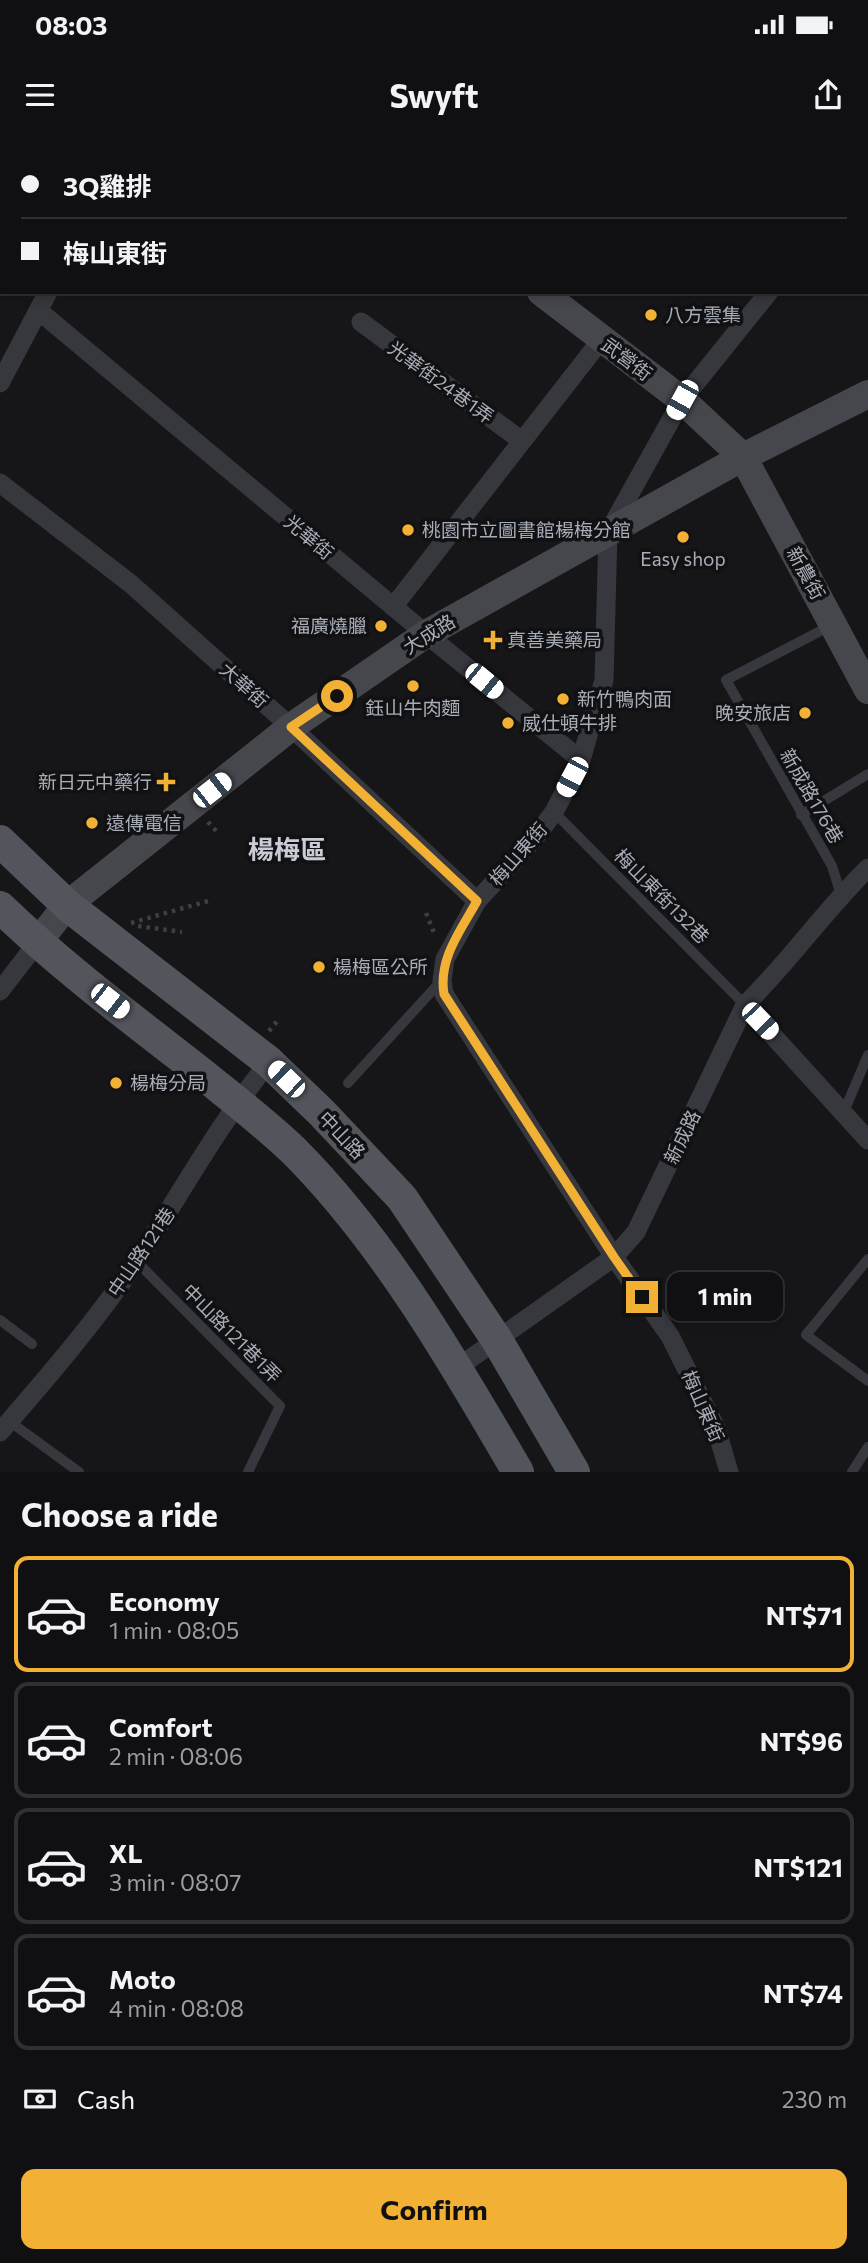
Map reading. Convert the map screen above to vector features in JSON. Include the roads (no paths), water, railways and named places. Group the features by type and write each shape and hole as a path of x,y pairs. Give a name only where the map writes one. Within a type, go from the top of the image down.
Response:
{"main road":[{"name":"武營街","path":"544,294 682,400 743,457"},
{"name":"大成路","path":"37,943 67,905 291,727 426,634 743,457 868,394"},
{"name":"新農街","path":"743,457 868,690"},
{"name":"中山路","path":"0,841 67,905 268,1062 322,1113 402,1198 497,1340 574,1472"},
{"path":"0,907 37,943 237,1101 294,1151 356,1222 457,1368 518,1472"}],"street":[{"path":"0,383 47,294"},
{"path":"608,533 682,400 767,294"},
{"name":"光華街","path":"38,311 581,760"},
{"name":"光華街24巷1弄","path":"361,322 522,441"},
{"path":"393,607 601,340"},
{"name":"大華街","path":"0,483 131,584 291,727 477,901"},
{"name":"梅山東街","path":"608,533 604,680 581,760 554,812 534,839 477,901 445,959 442,980 444,994 614,1257 670,1336 716,1428 729,1472"},
{"name":"新成路","path":"457,1368 614,1257 636,1232 745,1005 868,868"},
{"path":"0,990 37,943"},
{"path":"745,1005 821,1087 842,1115 868,1140"},
{"name":"中山路121巷","path":"5,1426 110,1299 237,1101 268,1062"}],"lane":[{"name":"新成路176巷","path":"834,624 726,680 832,866 841,895"},
{"path":"801,815 868,774"},
{"name":"梅山東街132巷","path":"554,812 745,1005"},
{"path":"348,1083 442,980"},
{"path":"842,1115 868,1055"},
{"path":"868,1259 806,1335 868,1381"},
{"name":"中山路121巷1弄","path":"136,1261 280,1406 248,1472"},
{"path":"0,1320 32,1344"},
{"path":"5,1426 79,1472"},
{"path":"852,1472 868,1447"}],"place":[{"name":"八方雲集","path":"651,315"},
{"name":"桃園市立圖書館楊梅分館","path":"408,530"},
{"name":"Easy shop","path":"683,537"},
{"name":"福廣燒臘","path":"381,626"},
{"name":"真善美藥局","path":"493,640"},
{"name":"鈺山牛肉麵","path":"413,686"},
{"name":"新竹鴨肉面","path":"563,699"},
{"name":"晚安旅店","path":"805,713"},
{"name":"威仕頓牛排","path":"508,723"},
{"name":"新日元中藥行","path":"166,782"},
{"name":"遠傳電信","path":"92,823"},
{"name":"楊梅區公所","path":"319,967"},
{"name":"楊梅分局","path":"116,1083"}],"district":[{"name":"楊梅區","path":"287,850"}]}
